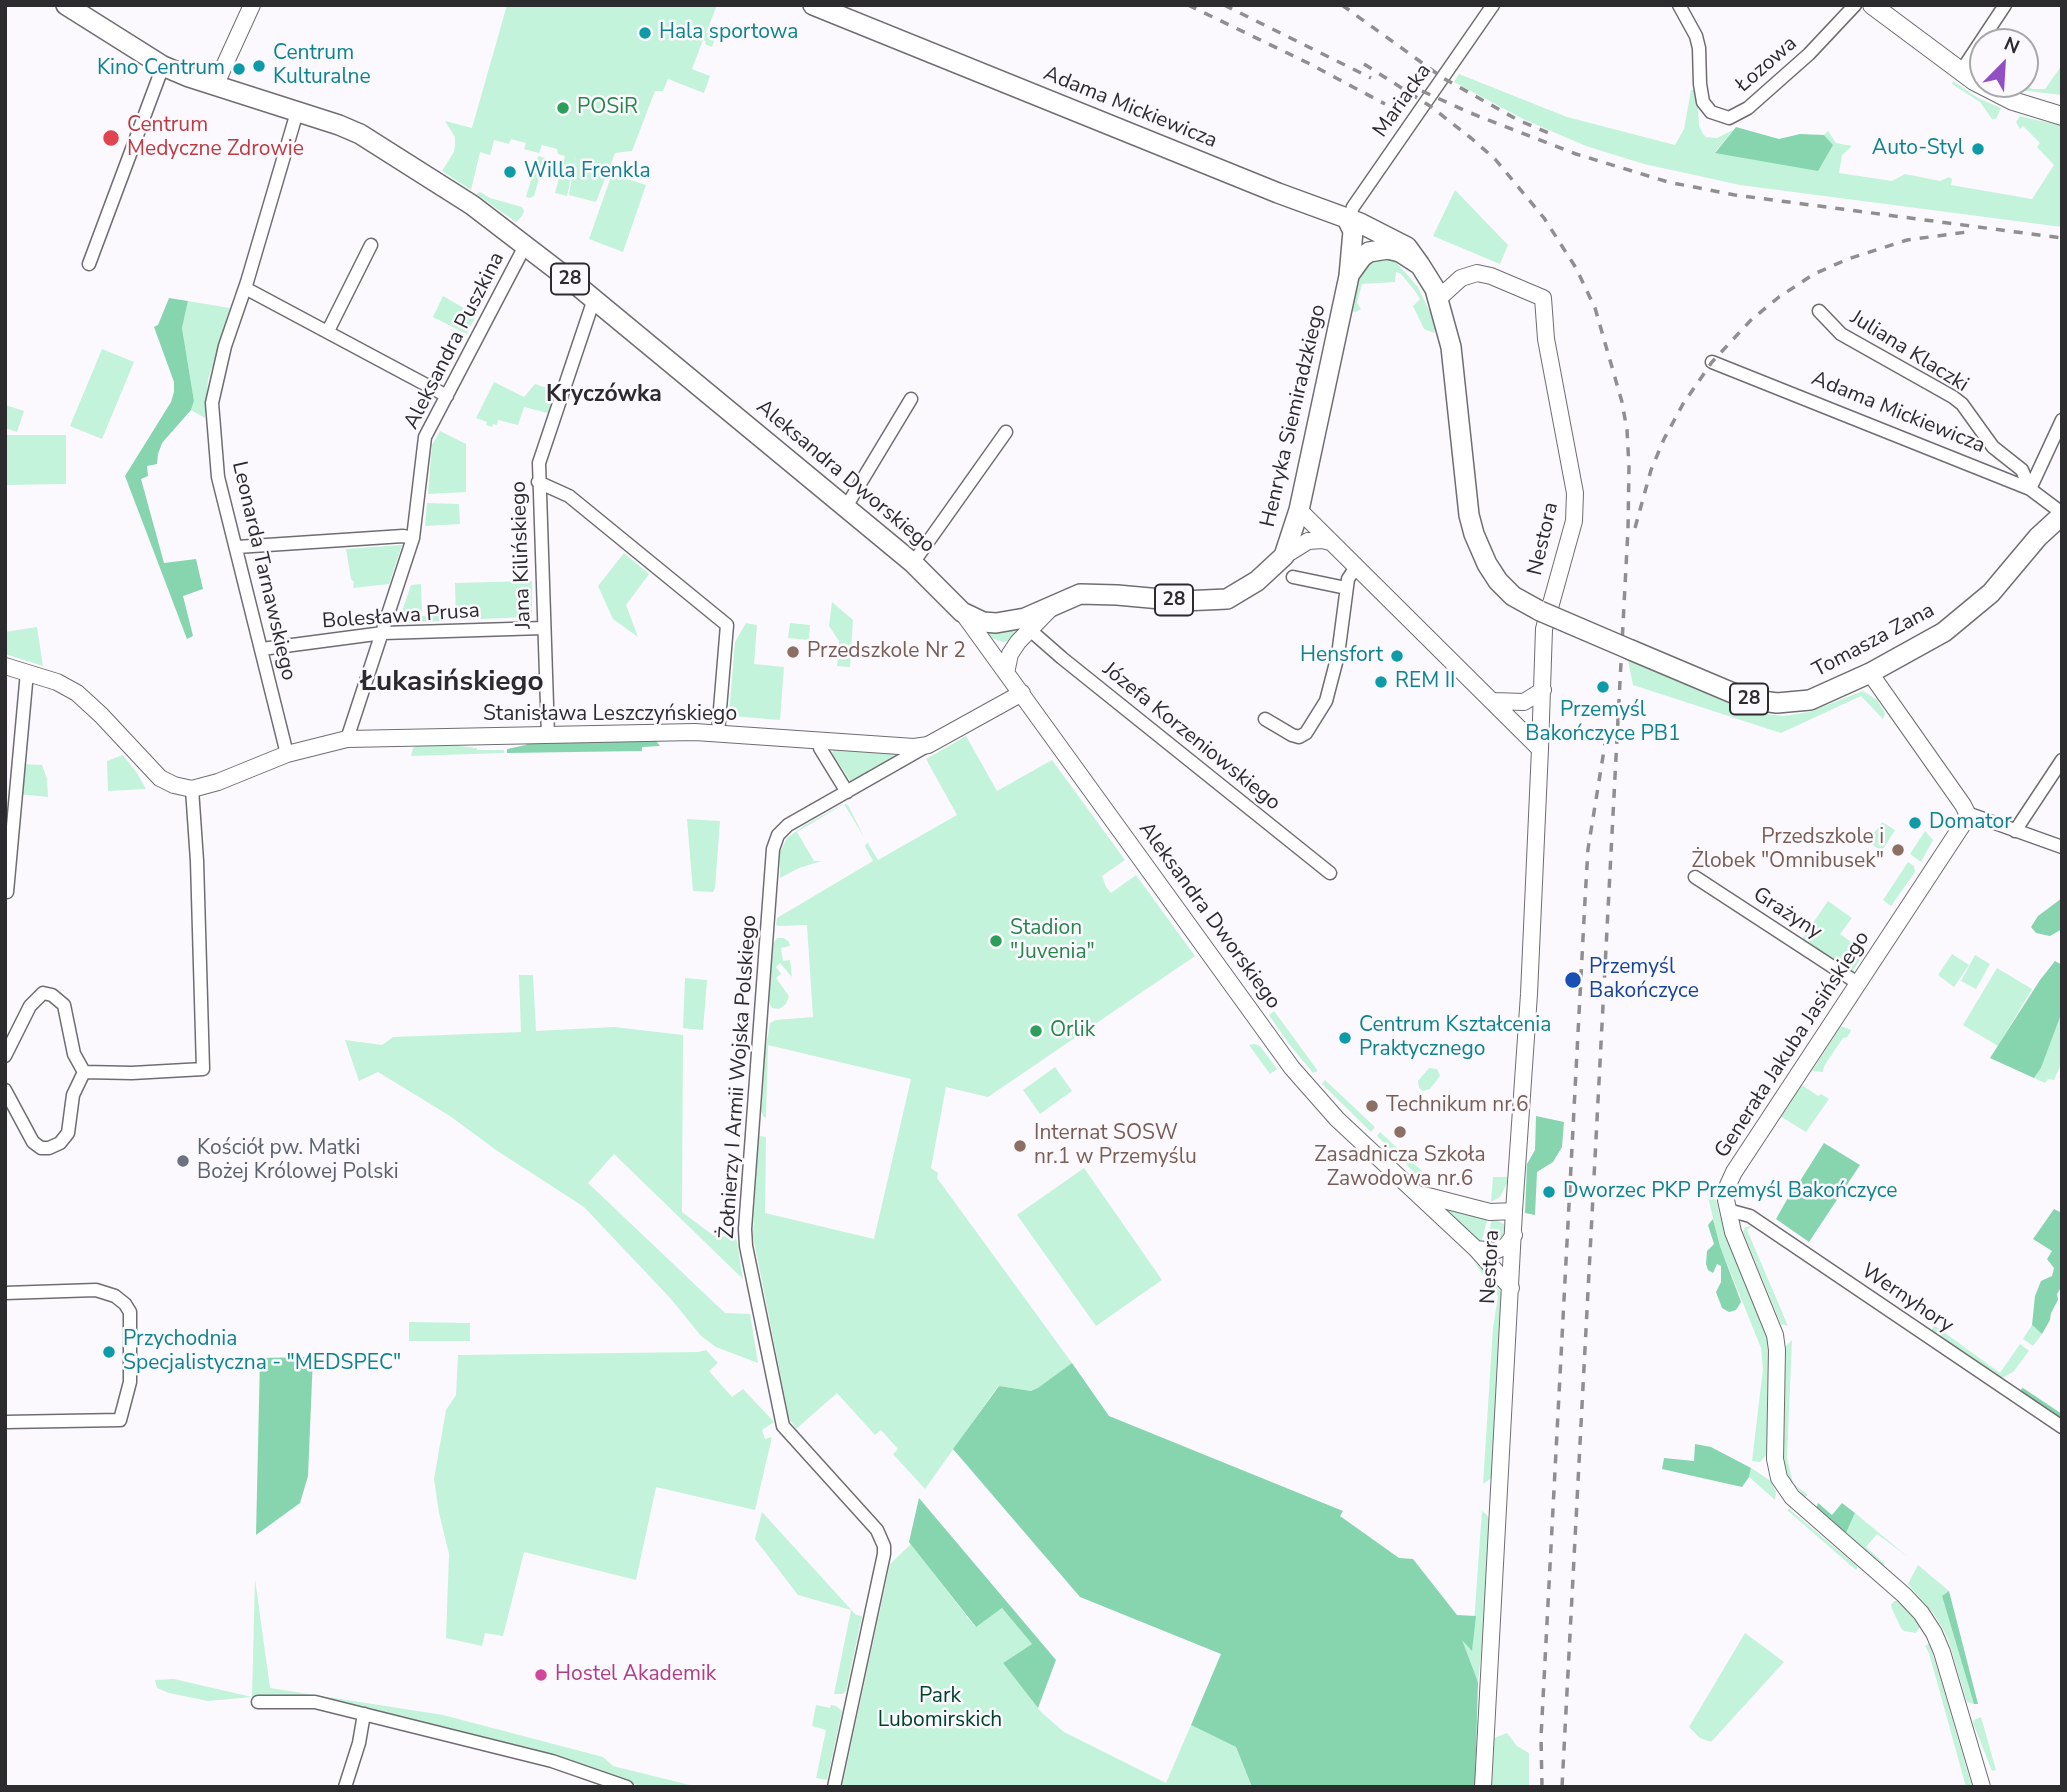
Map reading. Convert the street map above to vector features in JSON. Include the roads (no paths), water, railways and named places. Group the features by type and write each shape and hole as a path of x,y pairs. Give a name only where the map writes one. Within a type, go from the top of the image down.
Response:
{"main road":[{"name":"Aleksandra Dworskiego","path":"66,5 163,66 360,134 472,205 594,299 913,562 962,612"},
{"name":"Adama Mickiewicza","path":"813,5 1360,223 1407,247 1420,265"},
{"path":"1872,5 1960,73 2013,101 2062,116"},
{"path":"2013,101 2062,103"},
{"name":"Henryka Siemiradzkiego","path":"962,612 996,623 1025,618 1080,594 1115,594 1183,601 1227,599 1257,581 1284,556 1298,510 1349,276 1353,232 1348,220"},
{"path":"1349,276 1362,257 1377,250 1400,252 1420,265"},
{"name":"28","path":"1420,265 1439,298"},
{"name":"Tomasza Zana","path":"1439,298 1451,347 1469,515 1487,564 1498,581 1513,596 1540,611 1731,693 1765,702 1793,704 1810,700 1896,660 1944,632 1972,610 2062,514"}],"street":[{"path":"215,86 252,5"},
{"name":"Mariacka","path":"1348,220 1360,198 1493,5"},
{"name":"Łozowa","path":"1679,5 1696,36 1699,48 1703,102 1711,112 1729,118 1748,108 1809,54 1855,5"},
{"path":"1960,73 2005,5"},
{"path":"89,264 163,66"},
{"name":"Leonarda Tarnawskiego","path":"287,754 218,477 212,403 225,345 245,288 297,112"},
{"name":"Aleksandra Puszkina","path":"347,739 413,538 425,437 526,244"},
{"path":"328,331 371,245"},
{"name":"Nestora","path":"1439,298 1461,278 1477,273 1491,276 1543,298 1546,339 1575,493 1574,521 1544,629 1529,994 1514,1211 1483,1787"},
{"path":"245,288 447,396"},
{"name":"Jana Kilińskiego","path":"548,735 539,463 594,299"},
{"name":"Juliana Klaczki","path":"1819,311 1841,334 1962,404 1993,447 2022,470 2029,489"},
{"name":"Adama Mickiewicza","path":"1712,362 2029,489 2062,514"},
{"path":"846,507 911,399"},
{"path":"2029,489 2062,420"},
{"path":"913,562 1006,432"},
{"path":"538,482 569,495 727,625 718,733"},
{"path":"1298,510 1540,749"},
{"path":"237,547 403,536 413,538"},
{"path":"1284,556 1308,541 1330,542"},
{"path":"1265,719 1292,736 1299,737 1306,733 1326,701 1338,655 1348,579 1356,567"},
{"path":"1293,576 1346,588"},
{"path":"980,638 1008,647 1017,642 1053,606"},
{"name":"Aleksandra Dworskiego","path":"962,612 1292,1068 1338,1119 1476,1249 1511,1288"},
{"name":"Bolesława Prusa","path":"262,649 383,633 543,628"},
{"name":"Józefa Korzeniowskiego","path":"1030,630 1330,873"},
{"path":"1006,673 1010,653 1017,642"},
{"path":"1890,699 1890,678 1896,660"},
{"path":"5,666 57,682 83,698 160,778 192,789 197,861 203,1069 84,1072"},
{"path":"6,892 27,672"},
{"path":"1870,673 1967,813 2062,847"},
{"path":"1493,701 1524,702 1543,690"},
{"name":"Stanisława Leszczyńskiego","path":"192,789 218,782 287,754 347,739 664,732 718,733 914,747 928,745 1021,693"},
{"path":"820,740 820,748 847,792"},
{"name":"Żołnierzy I Armii Wojska Polskiego","path":"834,1787 884,1546 877,1530 783,1426 744,1229 773,849 778,835 788,825 928,745"},
{"path":"2015,831 2062,760"},
{"name":"Generała Jakuba Jasińskiego","path":"1967,813 1958,833 1734,1172 1728,1185 1726,1200 1733,1232 1775,1335 1775,1459 1779,1478 1792,1497 1921,1613 1942,1652 1982,1787"},
{"name":"Grażyny","path":"1695,877 1858,984"},
{"path":"5,1056 30,1006 43,993 52,995 64,1005 74,1054 84,1072"},
{"path":"5,1090 33,1142 41,1148 49,1148 60,1143 68,1133 73,1095 84,1072"},
{"name":"Aleksandra Dworskiego","path":"1418,1193 1490,1212 1514,1211"},
{"name":"Wernyhory","path":"1728,1210 1750,1216 2062,1427"},
{"path":"1476,1249 1495,1251 1506,1246 1514,1235"},
{"path":"5,1293 96,1290 115,1296 130,1312 130,1382 121,1420 5,1422"},
{"path":"258,1702 315,1702 552,1761 627,1787"},
{"path":"345,1787 359,1744 364,1714"}],"railway":[{"path":"1188,5 1385,104"},
{"path":"1224,5 1371,78"},
{"path":"1342,5 1443,78 1518,120 1551,134"},
{"path":"1364,64 1430,106 1471,138 1495,159 1544,218 1576,268 1595,308 1622,402 1627,430 1628,529 1562,1787"},
{"path":"1422,91 1576,154 1668,182 1735,195 2062,238"},
{"path":"1635,528 1651,470 1683,404 1712,362 1751,320 1814,274 1848,259 1907,240 1967,232"},
{"path":"1542,1787 1541,1737 1588,849 1605,744"}],"place":[{"name":"Hala sportowa","path":"645,33"},
{"name":"Centrum Kulturalne","path":"259,66"},
{"name":"Kino Centrum","path":"239,69"},
{"name":"POSiR","path":"563,108"},
{"name":"Centrum Medyczne Zdrowie","path":"111,138"},
{"name":"Auto-Styl","path":"1978,149"},
{"name":"Willa Frenkla","path":"510,172"},
{"name":"Przedszkole Nr 2","path":"793,652"},
{"name":"Hensfort","path":"1397,656"},
{"name":"REM II","path":"1381,682"},
{"name":"Przemyśl Bakończyce PB1","path":"1603,687"},
{"name":"Domator","path":"1915,823"},
{"name":"Przedszkole i Żlobek \"Omnibusek\"","path":"1898,850"},
{"name":"Stadion \"Juvenia\"","path":"996,941"},
{"name":"Przemyśl Bakończyce","path":"1573,980"},
{"name":"Orlik","path":"1036,1031"},
{"name":"Centrum Kształcenia Praktycznego","path":"1345,1038"},
{"name":"Technikum nr.6","path":"1372,1106"},
{"name":"Zasadnicza Szkoła Zawodowa nr.6","path":"1400,1132"},
{"name":"Internat SOSW nr.1 w Przemyślu","path":"1020,1146"},
{"name":"Kościół pw. Matki Bożej Królowej Polski","path":"183,1161"},
{"name":"Dworzec PKP Przemyśl Bakończyce","path":"1549,1192"},
{"name":"Przychodnia Specjalistyczna - \"MEDSPEC\"","path":"109,1352"},
{"name":"Hostel Akademik","path":"541,1675"}],"district":[{"name":"Kryczówka","path":"604,395"},
{"name":"Łukasińskiego","path":"452,683"}],"park label":[{"name":"Park Lubomirskich","path":"940,1709"}]}
